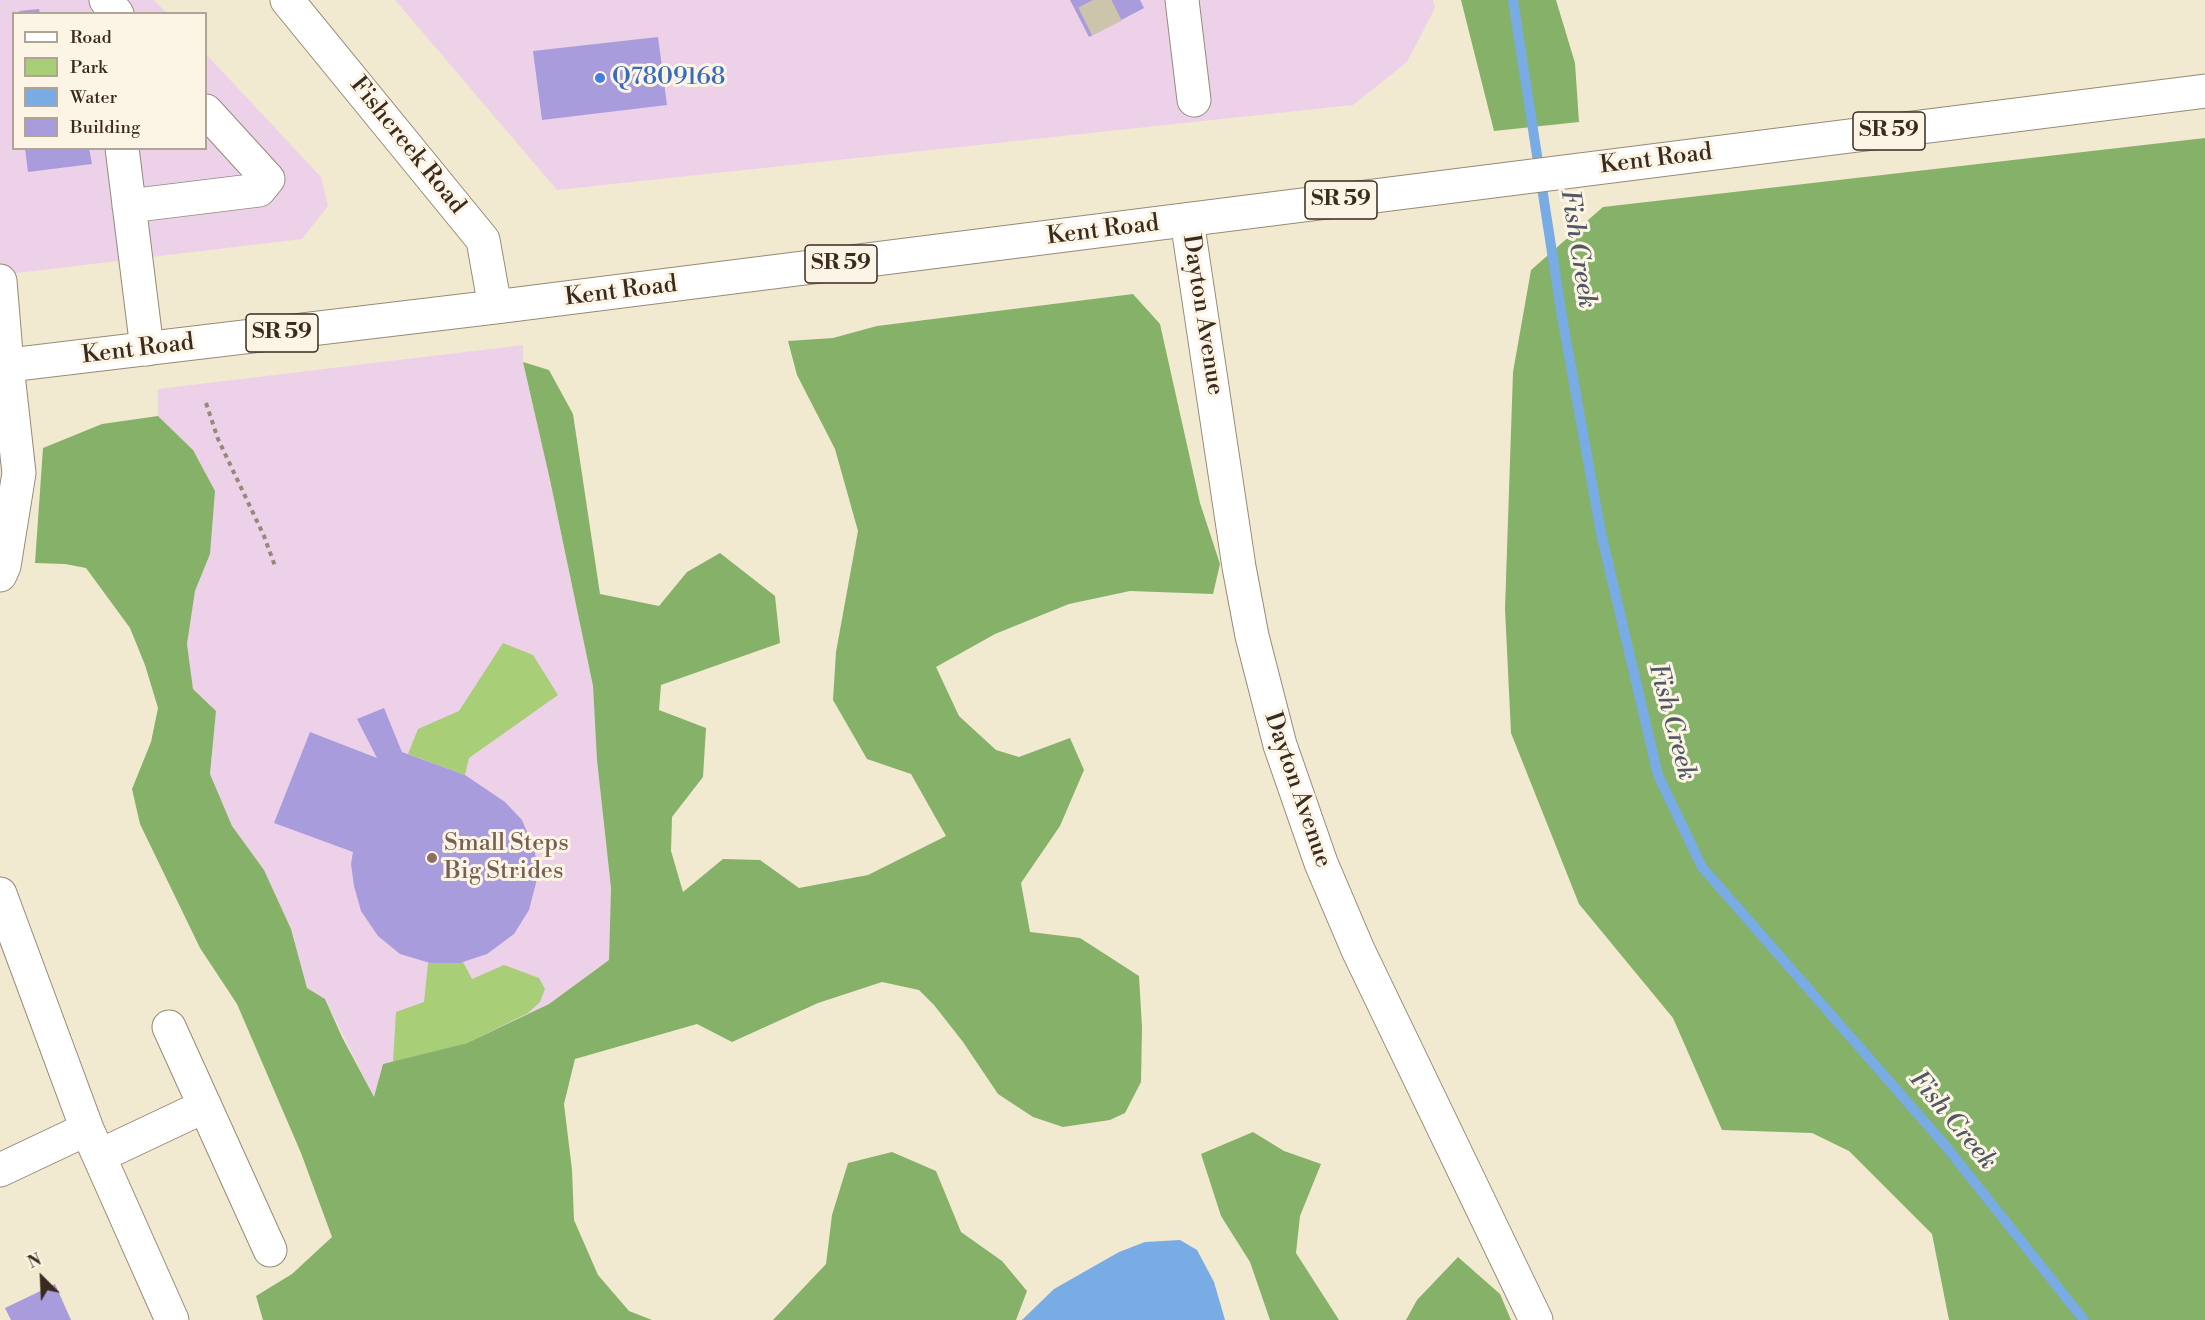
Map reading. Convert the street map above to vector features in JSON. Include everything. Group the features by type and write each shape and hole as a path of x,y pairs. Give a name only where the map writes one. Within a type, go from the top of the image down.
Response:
{"main road":[{"path":"106,0 115,12"},
{"name":"Fishcreek Road","path":"286,0 483,240 495,307"},
{"path":"1182,0 1194,100"},
{"name":"Kent Road","path":"3,365 495,307 2205,91"},
{"path":"129,206 259,190 268,179 207,112"},
{"path":"122,150 147,349"},
{"name":"Dayton Avenue","path":"1187,220 1239,567 1252,636 1280,745 1317,854 1358,950 1536,1320"},
{"path":"0,280 3,365 19,472 4,566 0,575"},
{"path":"0,894 93,1142 172,1320"},
{"path":"169,1027 270,1250"},
{"path":"0,1170 205,1106"}],"path":[{"path":"206,404 218,439 264,536 275,566"}],"shaded area":[{"path":"0,0 154,0 166,12 12,12 12,150 207,150 207,55 321,177 328,206 302,239 0,275"},
{"path":"395,0 1433,0 1435,8 1407,62 1353,105 557,190"},
{"path":"523,345 523,362 593,686 597,760 611,888 609,960 549,1004 467,1043 383,1064 374,1098 325,999 307,988 291,929 264,870 232,826 210,774 216,711 193,689 187,644 195,591 210,554 193,450 158,416 158,389"}],"green space":[{"path":"1461,0 1556,0 1575,63 1579,122 1494,131"},
{"path":"2205,138 2205,1320 1949,1320 1932,1234 1849,1151 1812,1133 1722,1130 1673,1018 1579,904 1511,733 1505,609 1513,372 1531,270 1603,207"},
{"path":"1133,294 1160,324 1200,503 1220,564 1213,594 1130,591 1069,604 995,634 936,667 959,716 996,750 1019,757 1070,738 1084,770 1060,826 1021,883 1030,932 1080,938 1139,976 1142,1027 1141,1082 1125,1113 1110,1120 1063,1127 1033,1117 998,1094 963,1042 919,990 882,982 818,1003 732,1042 697,1024 575,1059 564,1104 572,1170 574,1220 598,1275 629,1311 652,1320 263,1320 256,1296 292,1274 332,1237 301,1153 237,1004 200,948 140,824 132,789 151,742 158,708 145,665 130,628 86,568 65,564 35,563 43,448 102,424 158,416 193,450 215,491 210,554 195,591 187,644 193,689 216,711 210,774 232,826 264,870 291,929 307,988 325,999 374,1097 383,1064 467,1043 549,1004 609,960 611,888 597,760 593,686 523,362 549,370 573,414 600,594 659,606 687,572 720,553 775,596 780,643 661,685 659,710 706,728 703,777 672,817 671,851 683,892 723,859 760,860 799,888 868,875 946,836 911,774 867,759 833,700 836,652 858,531 835,449 797,375 788,341 833,338 877,326"},
{"path":"503,643 533,655 558,695 469,758 465,775 408,754 418,729 459,711"},
{"path":"463,962 472,979 504,965 539,978 545,989 540,1002 528,1013 467,1043 393,1062 396,1012 424,1002 428,963"},
{"path":"1253,1132 1284,1151 1321,1164 1300,1216 1296,1253 1339,1320 1270,1320 1250,1262 1221,1216 1201,1154"},
{"path":"892,1152 936,1171 961,1232 1002,1261 1027,1291 1016,1320 773,1320 826,1264 832,1215 848,1163"},
{"path":"1458,1257 1500,1294 1511,1320 1406,1320 1417,1300"}],"water":[{"path":"1180,1240 1197,1250 1214,1282 1225,1320 1022,1320 1054,1289 1119,1252 1145,1242"}],"building":[{"path":"1070,0 1140,0 1144,8 1089,37"},
{"path":"39,9 40,12 19,12"},
{"name":"Q7809168","path":"658,37 667,105 542,120 533,51"},
{"path":"25,150 89,150 92,164 28,172"},
{"path":"384,708 402,752 465,775 505,802 522,820 535,851 537,879 529,910 514,934 487,954 460,963 430,963 400,954 378,936 361,911 351,864 353,852 274,823 310,732 377,758 357,719"},
{"path":"55,1284 71,1320 11,1320 5,1308"}],"waterway":[{"name":"Fish Creek","path":"1513,0 1562,317 1601,533 1658,775 1702,867 1944,1144 2084,1320"}],"tunnel":[{"path":"1093,0 1107,28"}],"place":[{"name":"Q7809168","path":"600,78"},
{"name":"Small Steps Big Strides","path":"432,858"}]}
